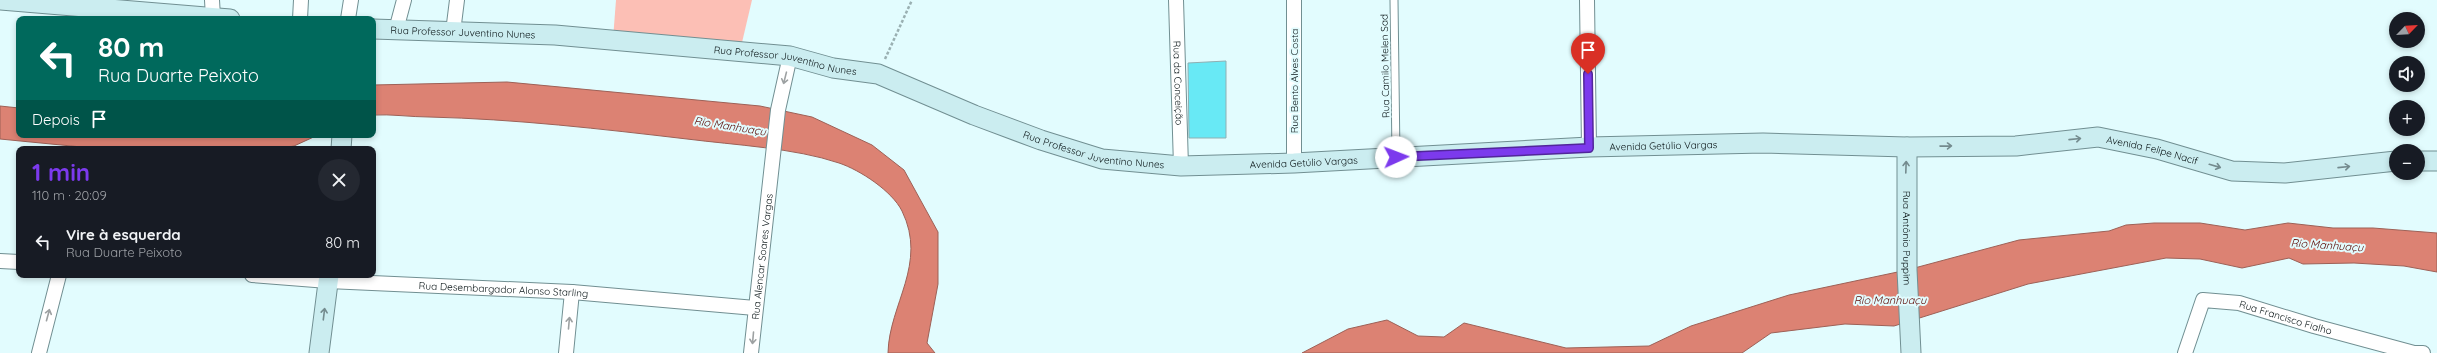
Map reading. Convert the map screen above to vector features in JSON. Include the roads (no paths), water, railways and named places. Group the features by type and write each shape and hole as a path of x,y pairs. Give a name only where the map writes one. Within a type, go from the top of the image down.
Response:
{"street":[{"path":"6,0 123,5 218,12"},
{"path":"300,16 301,0"},
{"path":"348,16 351,0"},
{"path":"396,30 404,0"},
{"path":"453,32 457,0"},
{"name":"Rua da Conceição","path":"1176,0 1181,166"},
{"name":"Rua Bento Alves Costa","path":"1294,0 1294,162"},
{"path":"1587,0 1589,148"},
{"name":"Rua Professor Juventino Nunes","path":"376,29 569,36 790,56 833,68 878,74 974,115 1041,140 1102,159 1181,166"},
{"name":"Rua Alencar Soares Vargas","path":"751,353 779,100 790,56"},
{"name":"Avenida Felipe Nacif","path":"1907,147 2016,146 2098,137 2156,149 2232,171 2285,173 2389,162"},
{"name":"Avenida Getúlio Vargas","path":"1181,166 1589,148 1763,143 1907,147"},
{"name":"Rua Antônio Puppim","path":"1907,147 1907,262 1910,345"},
{"path":"2425,161 2437,161"},
{"path":"0,261 16,262"},
{"path":"39,353 58,278"},
{"path":"320,353 328,278"},
{"name":"Rua Desembargador Alonso Starling","path":"328,278 572,292 755,308"},
{"path":"566,353 572,292"},
{"name":"Rua Francisco Fialho","path":"2186,353 2203,300 2239,303 2314,326 2414,353 2422,353"}],"lane":[{"name":"Rua Camilo Melen Sad","path":"1394,0 1396,157"}],"water":[{"name":"Rio Manhuaçu","path":"507,82 760,106 812,117 872,145 904,170 938,232 938,284 927,343 935,353 888,353 894,318 909,266 911,249 909,230 902,211 891,196 875,182 847,166 822,158 784,150 744,145 558,125 461,118 376,115 376,85"},
{"path":"0,106 16,108 16,138 311,138 294,146 71,146 0,139"},
{"name":"Rio Manhuaçu","path":"2154,223 2200,223 2245,230 2288,223 2333,228 2373,228 2437,233 2437,272 2404,266 2354,263 2303,264 2289,258 2242,268 2200,259 2166,258 2028,284 1894,326 1845,324 1771,333 1742,353 1302,353 1348,329 1387,320 1418,336 1444,337 1464,323 1566,348 1649,346 1691,326 1789,295 1907,270 2019,240 2109,231 2126,225"}]}
